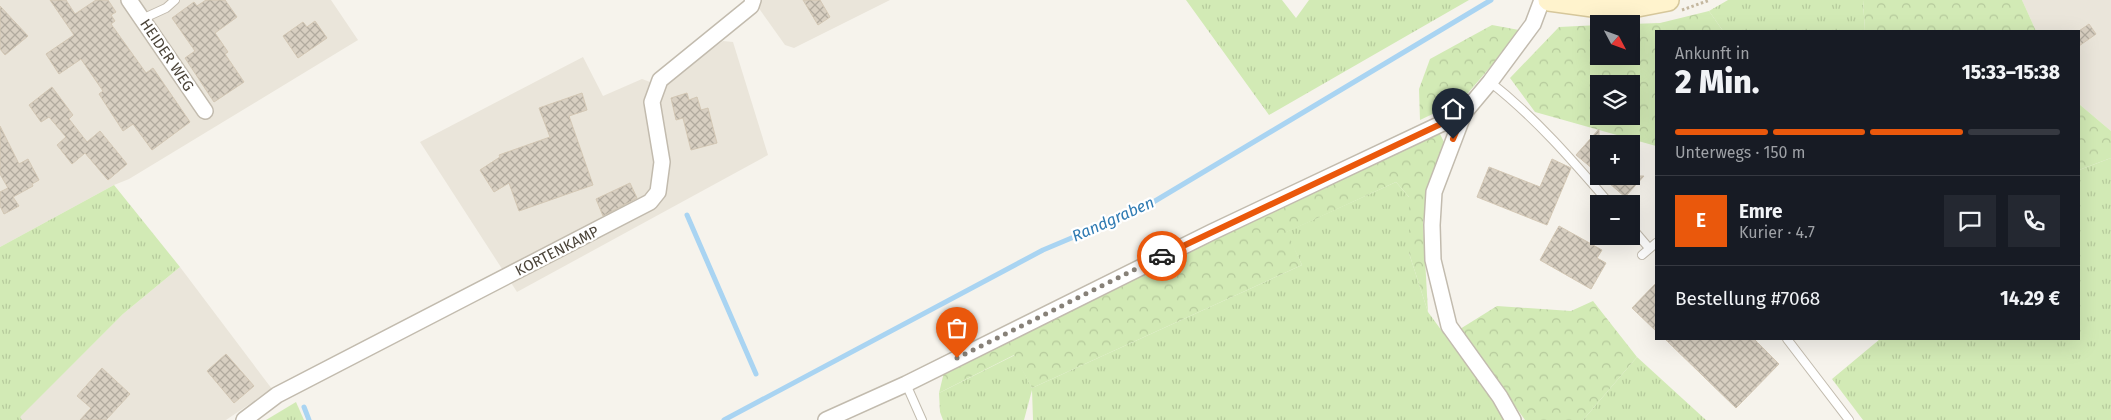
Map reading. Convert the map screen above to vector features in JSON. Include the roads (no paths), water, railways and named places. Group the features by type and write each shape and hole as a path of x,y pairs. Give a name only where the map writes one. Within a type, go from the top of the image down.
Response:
{"street":[{"name":"HEIDER WEG","path":"129,0 205,111"},
{"name":"KORTENKAMP","path":"244,420 277,395 650,202 658,192 662,162 652,102 660,80 751,6 753,0"},
{"path":"1513,420 1500,397 1450,326 1433,260 1432,225 1434,192 1464,113 1490,82 1533,24 1542,0"},
{"path":"1549,0 1600,7 1632,7 1668,0"},
{"path":"826,420 906,384 1212,232 1464,113"}],"lane":[{"path":"142,20 166,8 175,0"},
{"path":"1490,82 1514,101 1577,165 1602,195"},
{"path":"1640,238 1649,248"},
{"path":"1642,255 1655,243"},
{"path":"1788,340 1849,420"},
{"path":"906,384 922,420"}],"waterway":[{"name":"Randgraben","path":"724,420 1043,250 1145,207 1491,0"},
{"path":"687,215 756,374"},
{"path":"304,407 309,420"}]}
